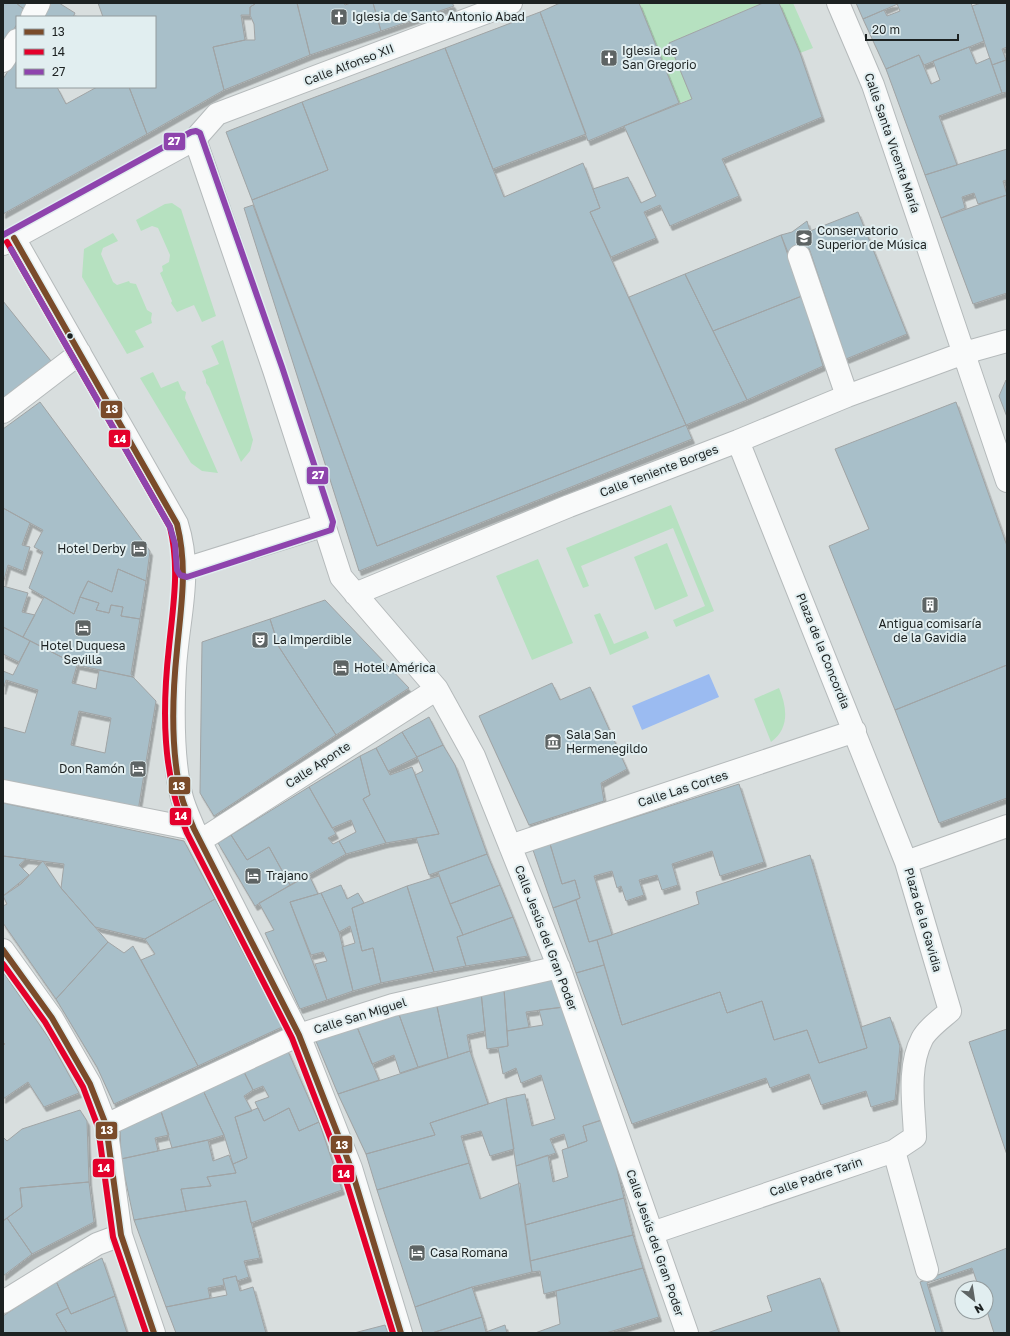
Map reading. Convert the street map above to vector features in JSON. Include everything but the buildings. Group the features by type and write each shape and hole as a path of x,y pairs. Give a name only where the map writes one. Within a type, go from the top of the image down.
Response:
{"street":[{"path":"32,16 39,3"},
{"name":"Calle Alfonso XII","path":"8,241 195,139 217,114 488,7 511,3"},
{"name":"Calle Santa Vicenta María","path":"838,3 873,85 1007,481"},
{"path":"3,61 16,42"},
{"path":"185,569 325,525 195,139"},
{"path":"8,241 80,353 177,524 183,542 185,569 175,668 175,759 182,799 197,835 299,1035 351,1168 401,1333"},
{"path":"799,256 847,396"},
{"name":"Calle Teniente Borges","path":"355,594 569,506 738,441 847,396 964,354 1007,341"},
{"path":"3,412 80,353"},
{"name":"Plaza de la Concordia","path":"738,441 906,862"},
{"name":"Calle Jesús del Gran Poder","path":"325,525 341,577 437,689 474,756 559,967 687,1333"},
{"name":"Calle Aponte","path":"197,835 437,689"},
{"name":"Calle Las Cortes","path":"510,846 855,731"},
{"path":"3,791 197,835"},
{"name":"Plaza de la Gavidia","path":"913,1071 915,1055 922,1038 950,1011 906,862 1007,826"},
{"path":"3,950 52,1018 90,1084 106,1125 121,1235 154,1333"},
{"name":"Calle San Miguel","path":"106,1125 299,1035 393,1005 559,967"},
{"name":"Calle Padre Tarin","path":"652,1233 894,1151 915,1136 913,1071"},
{"path":"894,1151 927,1270"},
{"path":"3,1302 97,1244 121,1235"}],"green space":[{"path":"639,3 763,3 669,43 692,99 679,103"},
{"path":"779,3 793,3 813,48 800,53"},
{"path":"172,203 181,209 216,316 202,322 194,305 177,312 171,303 172,301 160,273 163,271 162,266 169,262 170,255 158,228 152,226 141,231 136,220 165,204"},
{"path":"113,233 118,241 103,248 101,254 113,282 117,285 129,281 130,283 136,284 147,310 152,313 152,323 135,331 144,347 127,354 82,277 84,249"},
{"path":"223,340 253,440 250,451 241,462 202,371 219,364 211,346"},
{"path":"153,372 161,388 178,381 182,390 186,392 185,398 218,473 202,471 191,463 140,378"},
{"path":"671,505 714,611 676,627 673,620 705,606 673,528 581,566 589,586 583,588 566,548"},
{"path":"667,543 688,596 655,610 634,557"},
{"path":"538,559 573,643 532,660 496,576"},
{"path":"600,613 614,644 646,631 649,638 610,655 594,615"},
{"path":"779,688 784,702 784,724 777,736 771,742 754,699"}],"water":[{"path":"709,674 719,697 642,730 632,706"}],"transit line":[{"name":"27","path":"3,235 191,132 196,131 200,133 282,367 333,522 331,530 187,577 180,575 177,570 175,544 170,527 11,249"},
{"name":"13","path":"14,238 177,524 182,556 183,587 175,668 173,724 175,762 182,798 194,829 299,1035 351,1168 401,1333"},
{"name":"14","path":"7,242 170,527 175,557 175,587 165,694 165,718 168,765 179,811 187,833 292,1038 343,1171 393,1333"},
{"name":"13","path":"3,950 52,1018 90,1084 106,1125 121,1235 154,1333"},
{"name":"14","path":"3,964 45,1022 83,1087 98,1127 113,1237 146,1333"}],"place":[{"name":"Iglesia de Santo Antonio Abad","path":"339,17"},
{"name":"Iglesia de San Gregorio","path":"609,58"},
{"name":"Conservatorio Superior de Música","path":"804,238"},
{"name":"Hotel Derby","path":"139,549"},
{"name":"Antigua comisaría de la Gavidia","path":"930,605"},
{"name":"Hotel Duquesa Sevilla","path":"83,628"},
{"name":"La Imperdible","path":"260,640"},
{"name":"Hotel América","path":"341,668"},
{"name":"Sala San Hermenegildo","path":"553,742"},
{"name":"Don Ramón","path":"138,769"},
{"name":"Trajano","path":"253,876"},
{"name":"Casa Romana","path":"417,1253"}]}
